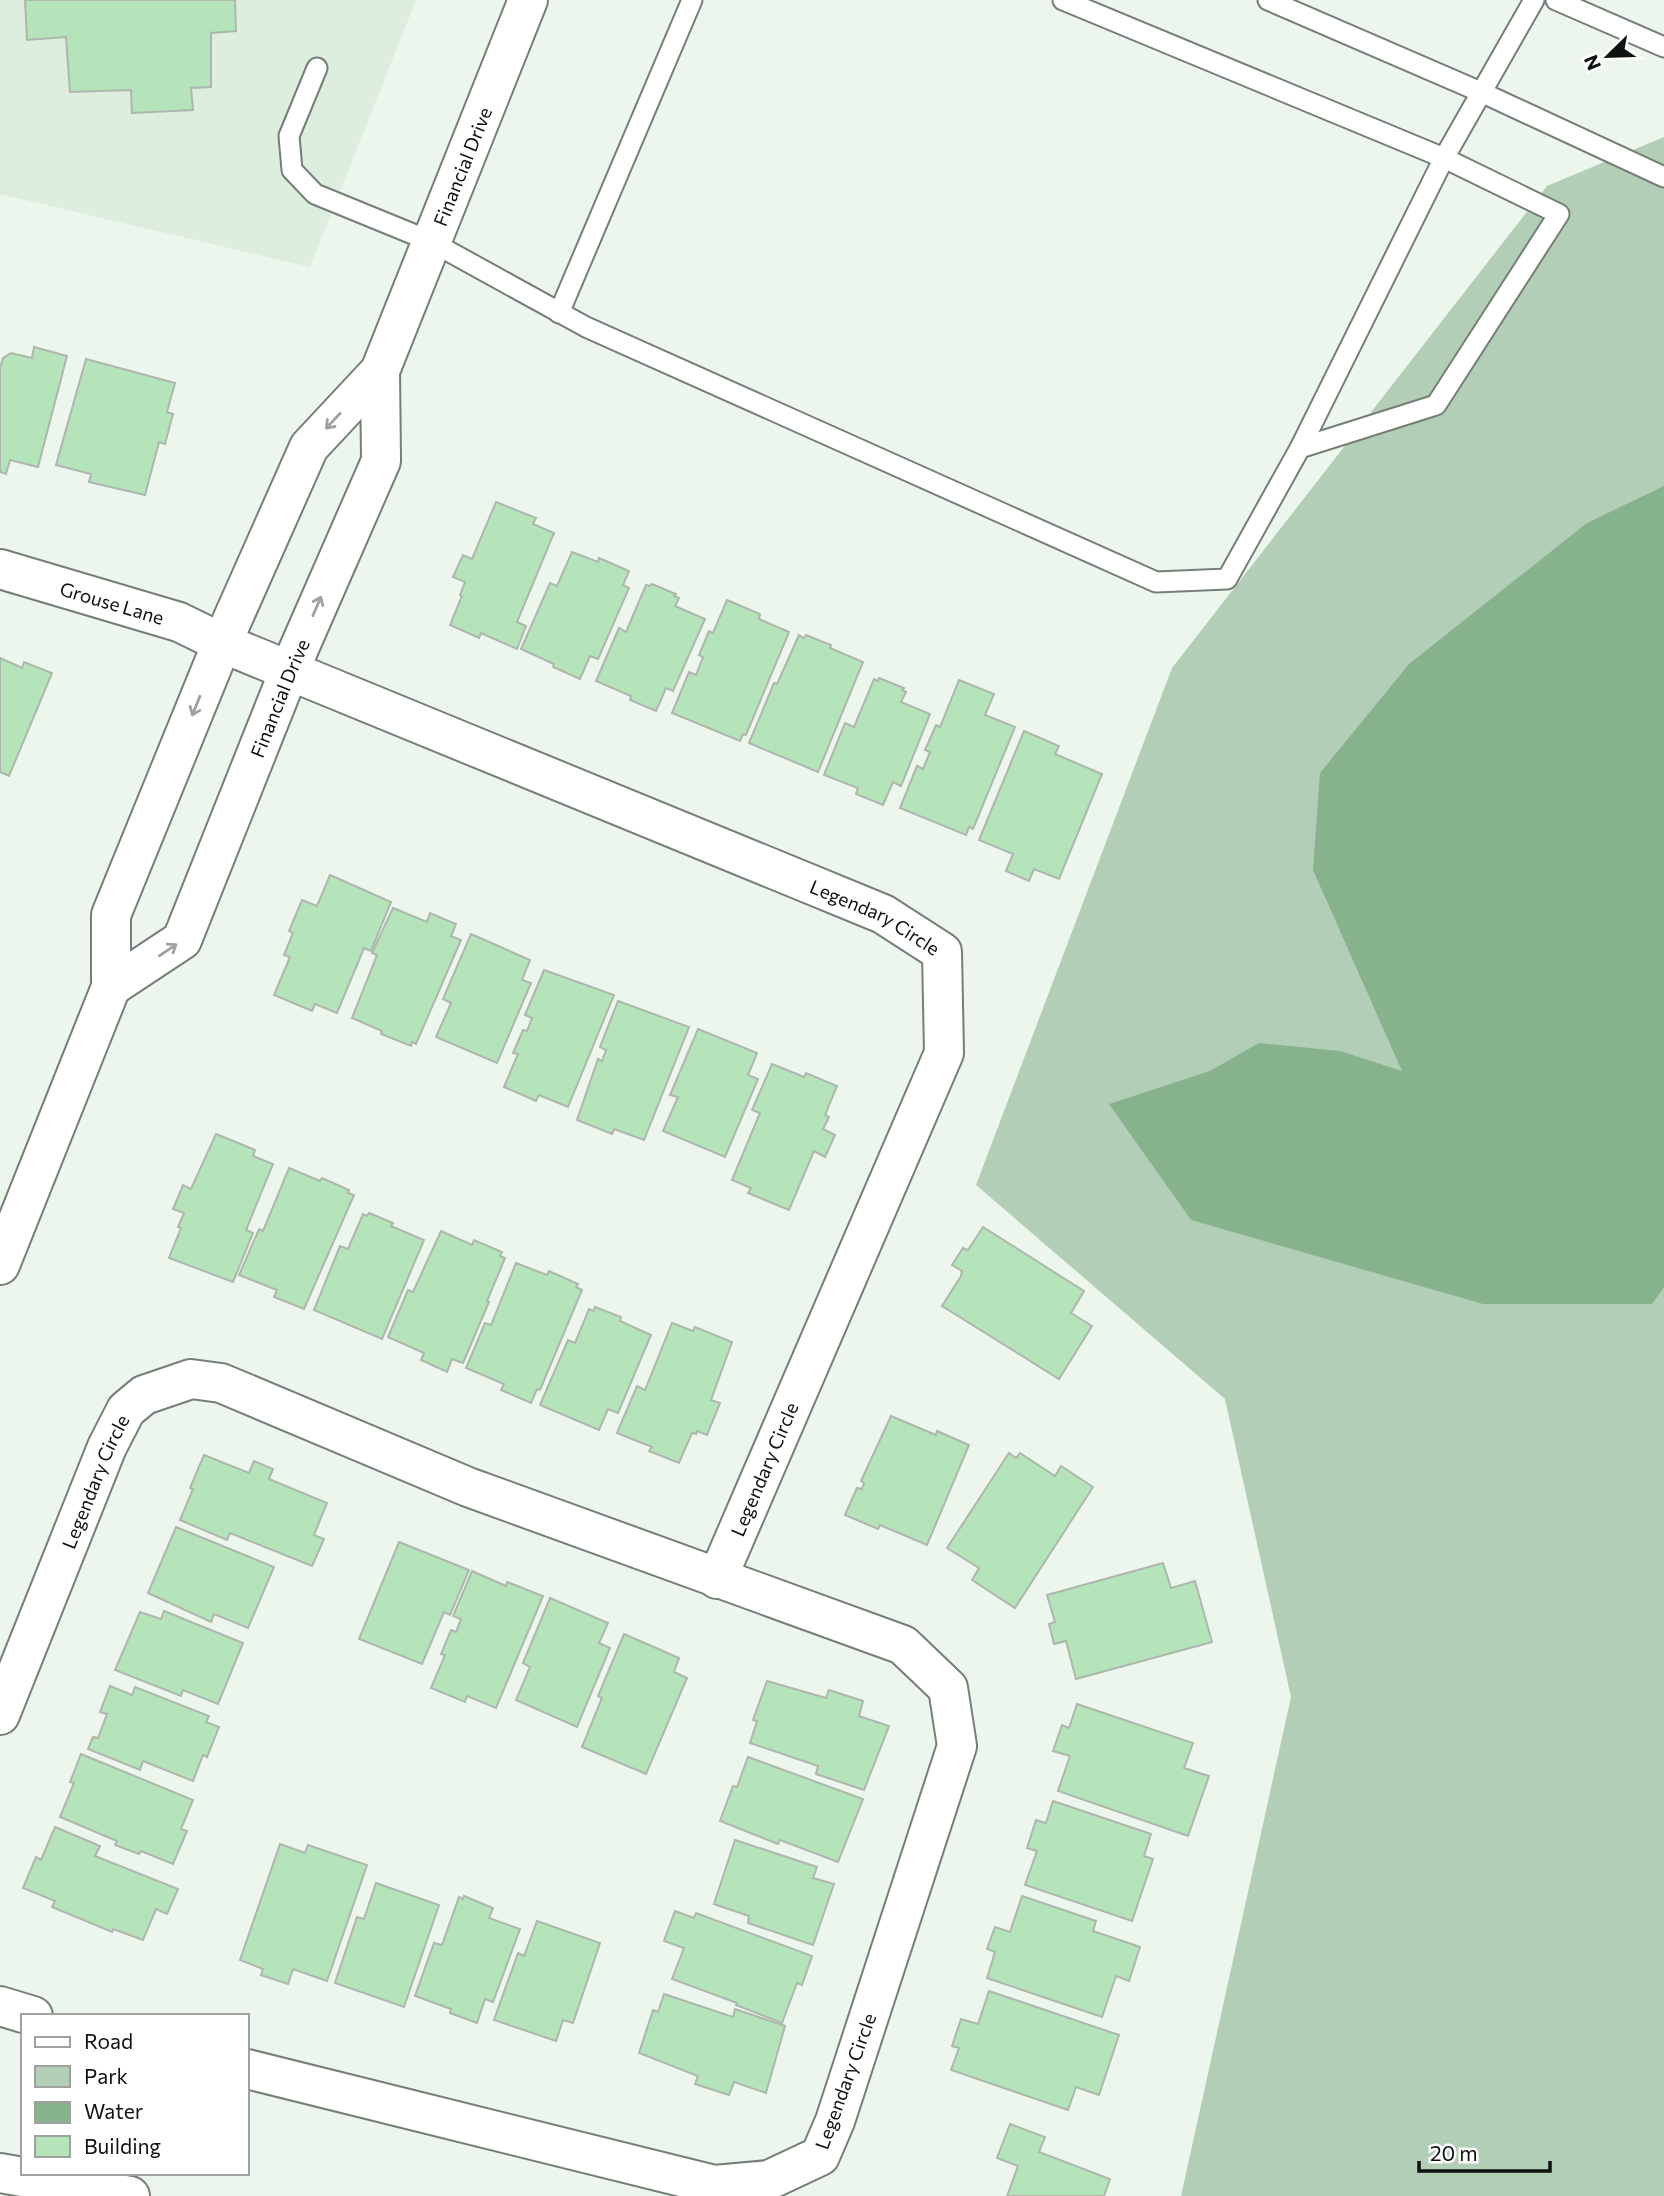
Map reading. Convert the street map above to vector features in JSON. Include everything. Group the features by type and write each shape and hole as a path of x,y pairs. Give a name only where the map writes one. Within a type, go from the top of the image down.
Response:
{"street":[{"name":"Financial Drive","path":"111,988 182,940 290,669 380,461 380,371 528,0"},
{"name":"Financial Drive","path":"0,1265 111,988 111,915 222,643 310,447 380,371"},
{"name":"Grouse Lane","path":"0,569 179,622 222,643"},
{"name":"Legendary Circle","path":"222,643 883,914 942,952 944,1053 717,1579"},
{"name":"Legendary Circle","path":"0,1715 107,1447 126,1410 144,1395 191,1379 221,1382 468,1488 903,1645 948,1688 957,1746 835,2121 820,2156 768,2180 714,2185 248,2069"},
{"path":"0,2006 26,2014"},
{"path":"0,2173 130,2196"}],"lane":[{"path":"559,313 692,0"},
{"path":"1063,0 1444,158 1559,214 1436,405 1300,448"},
{"path":"1268,0 1483,93 1664,177"},
{"path":"317,68 289,136 292,170 315,194 430,241 586,327 1156,582 1227,579 1300,448 1444,158 1534,0"},
{"path":"1556,0 1664,47"}],"shaded area":[{"path":"0,0 416,0 310,267 0,194"}],"green space":[{"path":"1664,137 1664,2196 1181,2196 1291,1697 1225,1399 976,1185 1172,668 1547,186"}],"water":[{"path":"1664,486 1664,1287 1652,1304 1483,1304 1191,1220 1109,1104 1210,1071 1259,1043 1340,1051 1402,1071 1313,870 1320,773 1409,664 1587,523"}],"building":[{"path":"25,0 235,0 236,31 211,33 211,87 191,88 193,110 132,113 131,90 70,92 66,37 27,40"},
{"path":"34,347 67,356 38,467 10,460 6,474 0,472 0,368 3,358 11,353 32,358"},
{"path":"86,359 175,383 167,412 173,414 165,444 159,442 145,495 89,482 91,474 56,465"},
{"path":"496,502 536,518 533,524 554,533 517,622 526,626 517,649 481,633 479,638 450,625 465,582 453,577 463,555 472,559"},
{"path":"572,552 598,562 599,558 629,571 623,585 629,588 598,659 590,656 580,679 521,649 550,583 557,586"},
{"path":"652,584 676,594 674,596 679,598 675,606 705,619 673,691 666,688 656,711 630,700 631,696 596,681 619,628 626,632 646,585"},
{"path":"727,600 760,614 759,619 789,632 746,735 743,734 740,741 672,713 689,672 696,675 703,657 699,655 709,631 713,633"},
{"path":"799,635 831,645 830,648 863,662 818,772 749,743 774,683 777,684"},
{"path":"0,658 22,668 24,662 52,673 9,776 0,772"},
{"path":"879,678 904,688 902,690 906,692 901,702 930,714 901,786 893,782 883,805 856,794 858,788 824,775 845,723 854,727 874,679 878,681"},
{"path":"959,680 994,694 985,715 1015,727 973,829 969,827 966,835 900,808 917,766 923,769 930,752 925,750 936,725 940,727"},
{"path":"1024,731 1059,746 1055,754 1102,774 1059,879 1034,869 1029,881 1006,871 1013,854 979,840"},
{"path":"330,875 391,902 371,951 364,948 337,1013 315,1004 312,1011 274,995 290,957 284,955 293,933 289,931 302,900 317,906"},
{"path":"393,908 427,922 430,913 456,924 451,936 461,940 416,1044 412,1042 411,1046 352,1018 377,955 372,953"},
{"path":"471,934 530,960 522,980 531,983 497,1063 436,1037 451,1003 443,999"},
{"path":"544,970 614,995 568,1107 539,1095 536,1101 504,1087 518,1054 513,1053 523,1030 527,1031 532,1018 525,1015"},
{"path":"618,1001 689,1027 644,1140 614,1129 612,1134 577,1120 598,1059 602,1061 606,1050 600,1047"},
{"path":"698,1029 757,1053 748,1075 758,1079 725,1157 663,1131 678,1097 670,1095"},
{"path":"772,1064 804,1077 806,1073 837,1086 825,1115 829,1117 823,1129 835,1135 825,1157 814,1151 789,1210 748,1193 751,1188 732,1180 760,1113 752,1110"},
{"path":"216,1134 255,1150 253,1156 273,1164 246,1230 253,1233 233,1282 169,1258 184,1213 173,1209 183,1185 191,1189"},
{"path":"289,1168 320,1181 322,1178 354,1195 304,1309 274,1297 277,1290 239,1275 259,1229 263,1231"},
{"path":"369,1213 424,1240 382,1339 314,1310 340,1246 348,1249 363,1214 367,1216"},
{"path":"983,1227 1084,1291 1071,1313 1092,1326 1059,1379 942,1306 961,1276 962,1271 952,1265 963,1248 968,1250"},
{"path":"441,1231 472,1245 474,1240 502,1252 500,1256 505,1258 463,1363 452,1359 447,1372 421,1360 424,1353 388,1337 408,1290 413,1292"},
{"path":"516,1263 547,1275 549,1271 578,1284 576,1287 582,1290 540,1390 537,1389 531,1403 501,1390 504,1384 466,1368 485,1323 491,1325"},
{"path":"595,1307 621,1317 620,1321 651,1335 618,1413 608,1409 599,1430 540,1405 568,1340 575,1343 589,1309 594,1311"},
{"path":"672,1323 693,1331 695,1327 732,1342 711,1400 720,1403 707,1435 697,1431 696,1434 692,1433 679,1463 649,1451 652,1447 617,1433 637,1386 645,1390"},
{"path":"891,1416 936,1435 937,1431 969,1445 927,1545 880,1525 878,1529 845,1515 857,1488 862,1489 864,1483 861,1481"},
{"path":"1009,1453 1016,1458 1020,1453 1055,1476 1061,1466 1093,1487 1015,1608 972,1580 979,1568 947,1548"},
{"path":"204,1455 249,1473 254,1461 273,1469 269,1479 327,1503 314,1535 324,1539 312,1566 230,1533 227,1540 180,1520"},
{"path":"176,1527 274,1567 248,1628 214,1614 211,1622 148,1593"},
{"path":"399,1542 469,1570 450,1615 444,1612 422,1664 359,1639"},
{"path":"1163,1563 1171,1588 1195,1581 1212,1642 1076,1679 1066,1641 1054,1644 1049,1624 1055,1622 1047,1595"},
{"path":"472,1571 506,1586 507,1582 543,1596 496,1708 467,1696 465,1702 431,1688 445,1655 441,1654 451,1630 456,1632 461,1619 453,1616"},
{"path":"550,1598 608,1623 599,1643 610,1648 577,1727 516,1700 530,1667 523,1663"},
{"path":"164,1611 243,1643 218,1704 183,1690 181,1696 115,1670 140,1612 161,1619"},
{"path":"624,1634 679,1658 674,1672 687,1678 646,1774 582,1747 602,1698 598,1696"},
{"path":"767,1681 826,1698 829,1690 863,1701 859,1716 889,1726 864,1790 816,1774 818,1766 750,1743 757,1721 753,1720"},
{"path":"110,1686 132,1695 135,1687 209,1716 206,1722 219,1727 207,1757 203,1755 193,1781 143,1761 140,1770 88,1749 93,1737 98,1738 107,1714 100,1712"},
{"path":"1077,1704 1193,1743 1184,1768 1209,1776 1188,1836 1058,1791 1070,1756 1053,1751 1062,1725 1069,1728"},
{"path":"81,1754 193,1800 181,1829 187,1831 173,1864 141,1851 139,1854 115,1845 117,1841 60,1817 74,1783 70,1782"},
{"path":"748,1757 863,1799 838,1862 780,1840 778,1844 720,1821 733,1786 737,1787"},
{"path":"1053,1801 1151,1834 1144,1856 1153,1859 1132,1921 1025,1885 1037,1851 1027,1848 1036,1820 1046,1823"},
{"path":"55,1827 100,1846 95,1856 178,1889 167,1914 156,1909 143,1940 113,1929 112,1932 52,1907 55,1901 23,1888 36,1857 41,1860"},
{"path":"735,1840 817,1867 813,1878 834,1884 813,1945 748,1923 749,1916 714,1904"},
{"path":"280,1844 305,1853 308,1845 367,1865 327,1981 293,1969 288,1984 261,1975 263,1969 240,1960"},
{"path":"376,1883 439,1905 404,2007 335,1983 357,1917 364,1919"},
{"path":"464,1896 493,1908 489,1918 520,1929 493,2002 485,1999 477,2023 450,2013 451,2009 415,1996 434,1943 442,1945 459,1897 463,1899"},
{"path":"1022,1896 1096,1921 1093,1931 1140,1947 1129,1981 1116,1976 1102,2017 987,1978 995,1952 987,1949 995,1927 1010,1932"},
{"path":"675,1911 694,1918 696,1913 812,1956 802,1985 797,1983 782,2023 672,1979 684,1948 664,1941"},
{"path":"537,1921 600,1943 573,2023 563,2020 556,2041 494,2020 518,1953 524,1956"},
{"path":"989,1991 1119,2035 1099,2095 1076,2087 1068,2110 951,2070 959,2048 952,2046 961,2019 978,2024"},
{"path":"664,1994 733,2017 735,2009 785,2026 766,2093 734,2082 729,2095 695,2084 698,2076 639,2053 653,2010 658,2012"},
{"path":"1010,2124 1045,2137 1039,2152 1110,2179 1104,2196 1007,2196 1018,2166 997,2158"}]}
